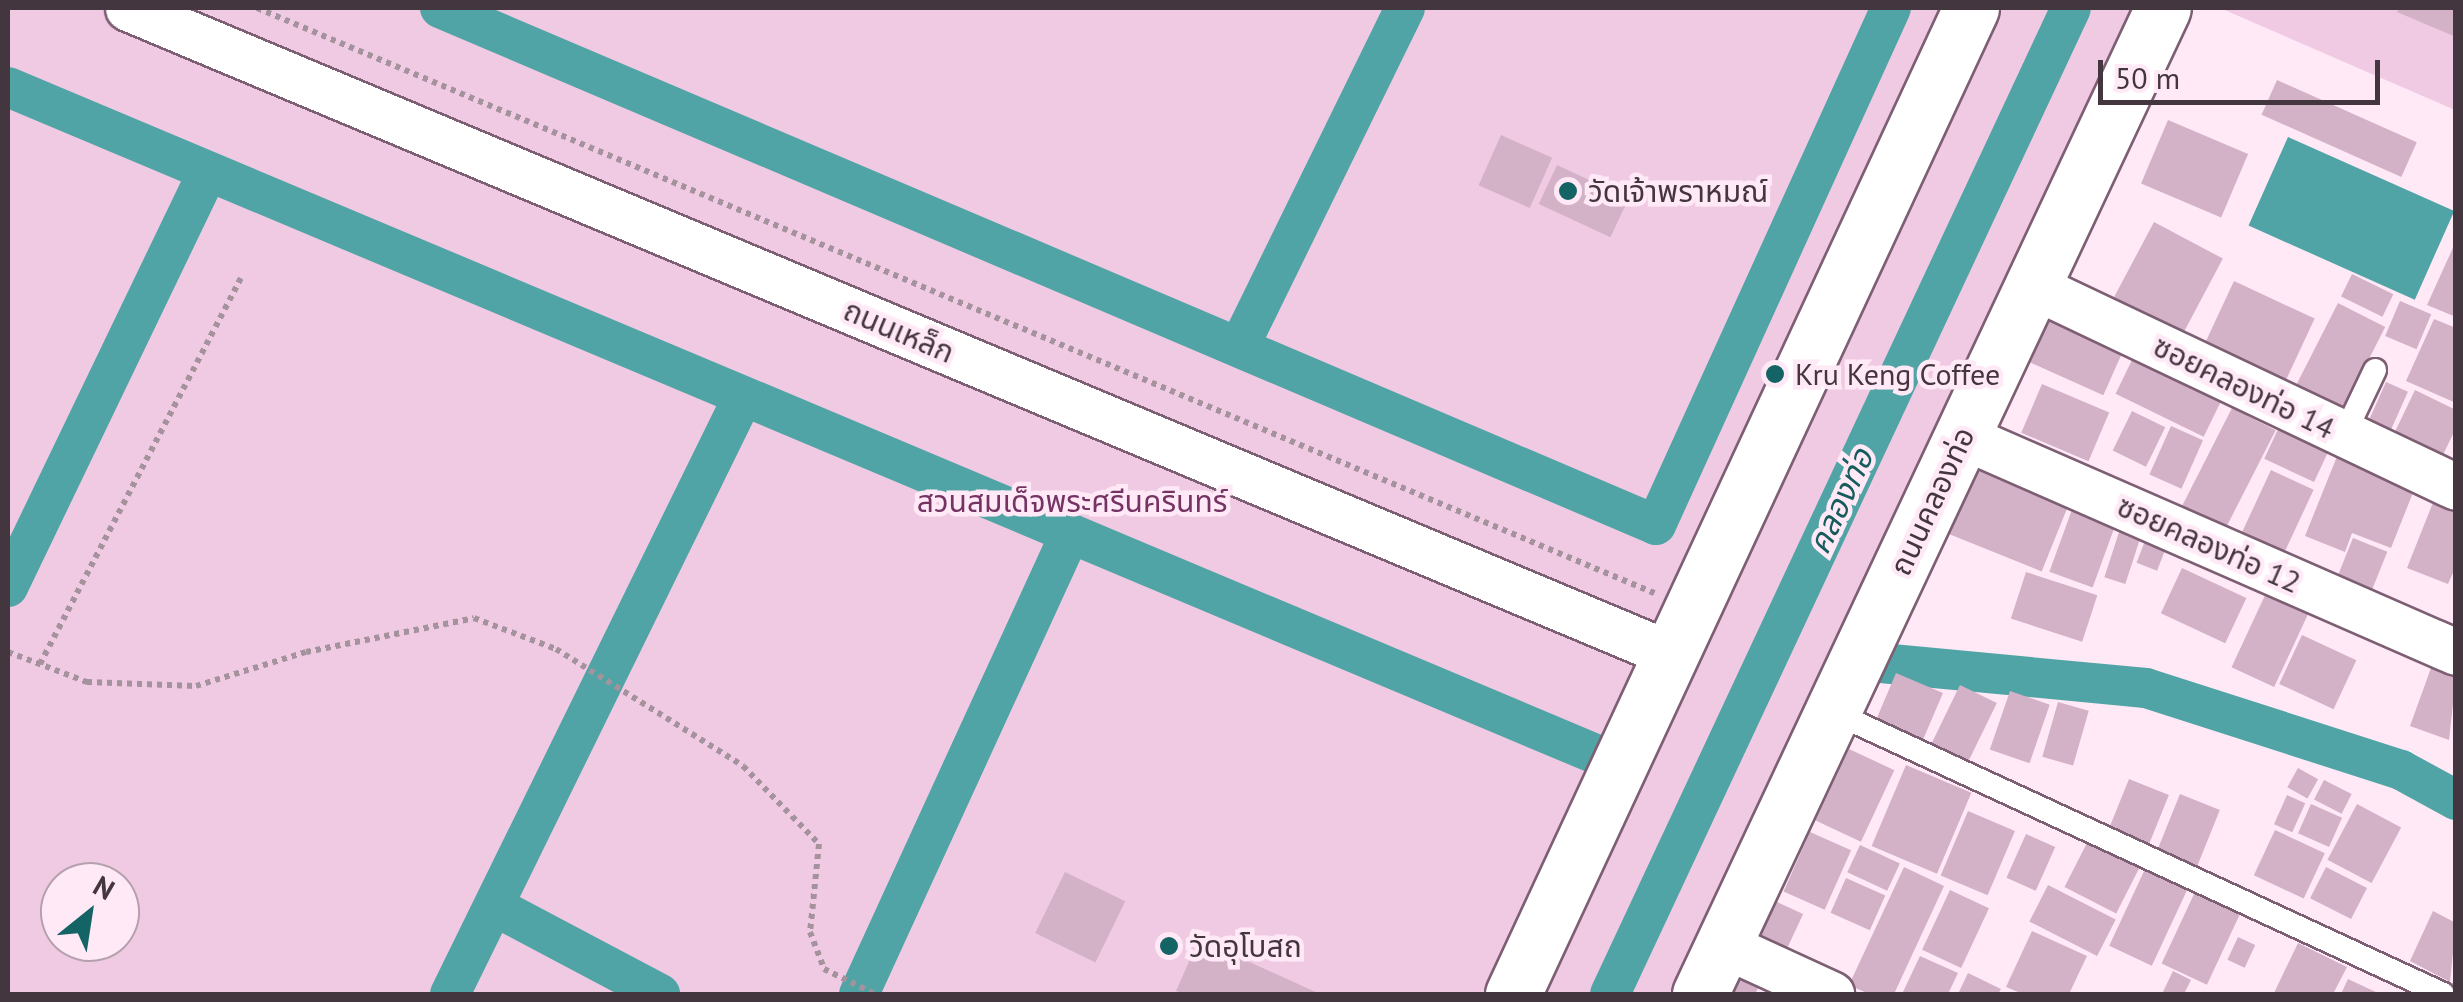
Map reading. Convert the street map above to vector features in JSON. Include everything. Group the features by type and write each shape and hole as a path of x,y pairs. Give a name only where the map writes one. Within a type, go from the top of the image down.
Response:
{"street":[{"name":"ถนนเหล็ก","path":"128,8 1681,631"},
{"path":"1513,994 1971,8"},
{"name":"ถนนคลองท่อ","path":"1700,994 2163,8"},
{"name":"ซอยคลองท่อ 14","path":"2032,286 2456,487"},
{"name":"ซอยคลองท่อ 12","path":"1962,436 2456,652"},
{"path":"1724,945 1831,994"}],"lane":[{"path":"2344,435 2375,370"},
{"path":"1832,712 2444,994"}],"path":[{"path":"258,8 1681,631"},
{"path":"40,664 241,278"},
{"path":"8,652 88,682 196,686 306,652 474,618 556,649 743,766 819,844 810,932 824,969 875,994"}],"green space":[{"name":"สวนสมเด็จพระศรีนครินทร์","path":"8,8 2136,8 1676,994 8,994"},
{"path":"2220,8 2455,8 2455,110"}],"water":[{"path":"2288,137 2454,211 2415,300 2249,226"}],"building":[{"path":"2399,8 2456,8 2456,37 2397,12"},
{"path":"2277,80 2417,142 2401,177 2262,115"},
{"path":"2168,120 2248,154 2221,218 2141,184"},
{"path":"1501,135 1552,158 1530,208 1479,185"},
{"path":"1557,165 1629,198 1610,237 1539,204"},
{"path":"2154,222 2223,259 2178,343 2109,307"},
{"path":"2456,241 2456,317 2427,305"},
{"path":"2352,274 2393,294 2382,317 2341,296"},
{"path":"2234,281 2315,319 2284,384 2204,346"},
{"path":"2400,301 2431,314 2416,349 2385,336"},
{"path":"2338,303 2385,327 2341,413 2294,389"},
{"path":"2051,316 2124,349 2103,395 2030,363"},
{"path":"2434,319 2456,328 2456,403 2406,381"},
{"path":"2134,356 2222,399 2204,437 2116,394"},
{"path":"2386,382 2408,392 2386,441 2364,431"},
{"path":"2042,384 2109,413 2088,461 2021,433"},
{"path":"2415,390 2456,410 2456,428 2438,465 2390,442"},
{"path":"2232,408 2276,430 2226,528 2182,506"},
{"path":"2132,411 2165,427 2146,467 2113,451"},
{"path":"2171,426 2203,440 2181,489 2149,474"},
{"path":"2279,427 2329,450 2314,482 2264,459"},
{"path":"2338,454 2416,485 2391,548 2352,533 2345,552 2305,536"},
{"path":"1980,457 2073,494 2042,571 1949,534"},
{"path":"2271,470 2314,490 2281,559 2239,539"},
{"path":"2436,495 2456,503 2456,566 2448,584 2407,568"},
{"path":"2074,504 2117,520 2093,587 2049,572"},
{"path":"2122,523 2143,530 2125,584 2104,577"},
{"path":"2148,533 2169,541 2157,571 2137,563"},
{"path":"2353,538 2387,552 2370,595 2336,581"},
{"path":"2182,568 2246,598 2225,643 2161,613"},
{"path":"2026,572 2097,595 2082,642 2011,619"},
{"path":"2267,591 2310,611 2274,687 2232,667"},
{"path":"2302,635 2356,660 2334,709 2279,684"},
{"path":"2431,668 2456,676 2449,740 2410,726"},
{"path":"1896,673 1943,693 1923,740 1876,720"},
{"path":"1960,685 1997,703 1966,766 1929,748"},
{"path":"2010,691 2050,705 2030,763 1990,750"},
{"path":"2058,702 2089,711 2073,766 2042,757"},
{"path":"1849,749 1894,770 1861,842 1816,821"},
{"path":"1906,765 1971,793 1937,874 1872,846"},
{"path":"2298,768 2318,779 2307,798 2287,787"},
{"path":"2129,779 2169,795 2149,843 2110,827"},
{"path":"2324,780 2352,794 2342,814 2314,800"},
{"path":"2180,794 2220,810 2197,868 2157,851"},
{"path":"2287,795 2305,803 2292,832 2274,824"},
{"path":"2311,804 2342,818 2329,847 2298,833"},
{"path":"2357,804 2401,827 2372,883 2327,860"},
{"path":"1968,811 2015,831 1988,895 1941,875"},
{"path":"2275,830 2325,853 2304,899 2254,875"},
{"path":"1810,832 1851,850 1825,910 1784,891"},
{"path":"2026,834 2055,847 2036,891 2006,878"},
{"path":"2089,839 2141,865 2116,913 2064,887"},
{"path":"1860,845 1900,864 1887,891 1847,872"},
{"path":"1904,867 1944,886 1894,994 1869,994 1849,985"},
{"path":"2146,867 2189,887 2152,966 2109,946"},
{"path":"2326,867 2367,888 2351,919 2310,898"},
{"path":"1065,872 1125,901 1095,962 1035,933"},
{"path":"1846,878 1885,895 1870,930 1831,913"},
{"path":"2048,885 2116,920 2097,956 2029,922"},
{"path":"1950,890 1989,908 1961,968 1922,950"},
{"path":"2195,892 2240,913 2207,985 2162,964"},
{"path":"1775,901 1803,914 1785,954 1756,941"},
{"path":"2433,911 2456,923 2450,982 2410,961"},
{"path":"2032,931 2087,956 2069,994 2023,994 2006,987"},
{"path":"2238,937 2255,945 2245,968 2227,960"},
{"path":"1199,939 1320,994 1176,991"},
{"path":"2298,943 2347,967 2333,994 2274,993"},
{"path":"1920,956 1958,973 1948,994 1902,994"},
{"path":"1733,968 1762,981 1755,994 1721,994"},
{"path":"2173,971 2191,980 2184,994 2162,994"},
{"path":"1968,973 2001,989 1998,994 1958,994"},
{"path":"2348,979 2380,994 2341,994"}],"waterway":[{"path":"440,8 1656,525 1891,8"},
{"path":"1239,347 1405,8"},
{"name":"คลองท่อ","path":"1610,994 2071,8"},
{"path":"8,87 1605,758"},
{"path":"8,587 208,172"},
{"path":"450,994 743,397"},
{"path":"859,994 1070,534"},
{"path":"1881,663 2146,688 2401,770 2456,800"},
{"path":"494,906 660,994"}],"place":[{"name":"วัดเจ้าพราหมณ์","path":"1568,191"},
{"name":"Kru Keng Coffee","path":"1775,374"},
{"name":"วัดอุโบสถ","path":"1169,946"}]}
